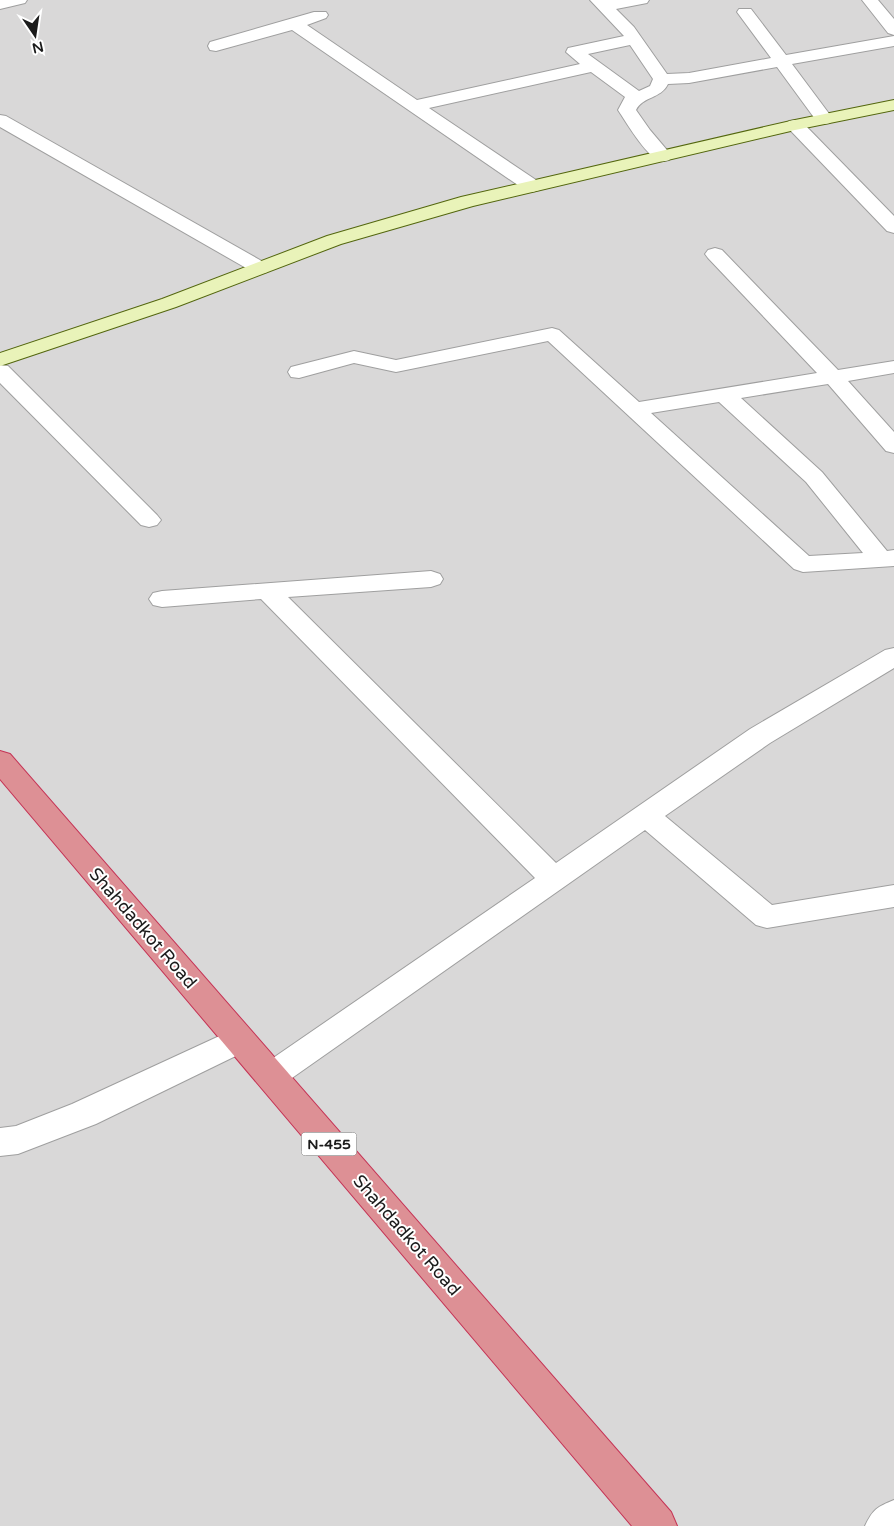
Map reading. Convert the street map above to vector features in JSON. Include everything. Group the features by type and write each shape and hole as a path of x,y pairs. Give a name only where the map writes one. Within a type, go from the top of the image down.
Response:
{"highway":[{"name":"Shahdadkot Road","path":"0,761 657,1526"}],"street":[{"path":"0,4 19,0"},
{"path":"601,3 641,0"},
{"path":"870,0 894,30"},
{"path":"601,3 634,39 662,79"},
{"path":"745,12 824,119"},
{"path":"216,46 320,15"},
{"path":"294,24 532,186"},
{"path":"634,39 574,52 638,98"},
{"path":"662,79 688,78 894,41"},
{"path":"413,106 594,66"},
{"path":"662,79 657,89 632,100 628,110 643,134 663,156"},
{"path":"0,360 169,303 334,240 468,201 795,125 894,105"},
{"path":"0,120 260,268"},
{"path":"795,125 894,227"},
{"path":"714,254 833,377 894,446"},
{"path":"299,372 354,357 396,366 552,334 803,564 887,558"},
{"path":"634,409 894,366"},
{"path":"0,371 149,520"},
{"path":"724,395 814,477 887,558"},
{"path":"162,599 431,580"},
{"path":"268,592 554,879"},
{"path":"271,1076 760,736 894,656"},
{"path":"645,815 767,917 894,896"},
{"path":"6,1144 84,1114 239,1040"},
{"path":"886,1526 894,1519"}],"shaded area":[{"path":"0,0 894,0 894,1526 0,1526"}]}
